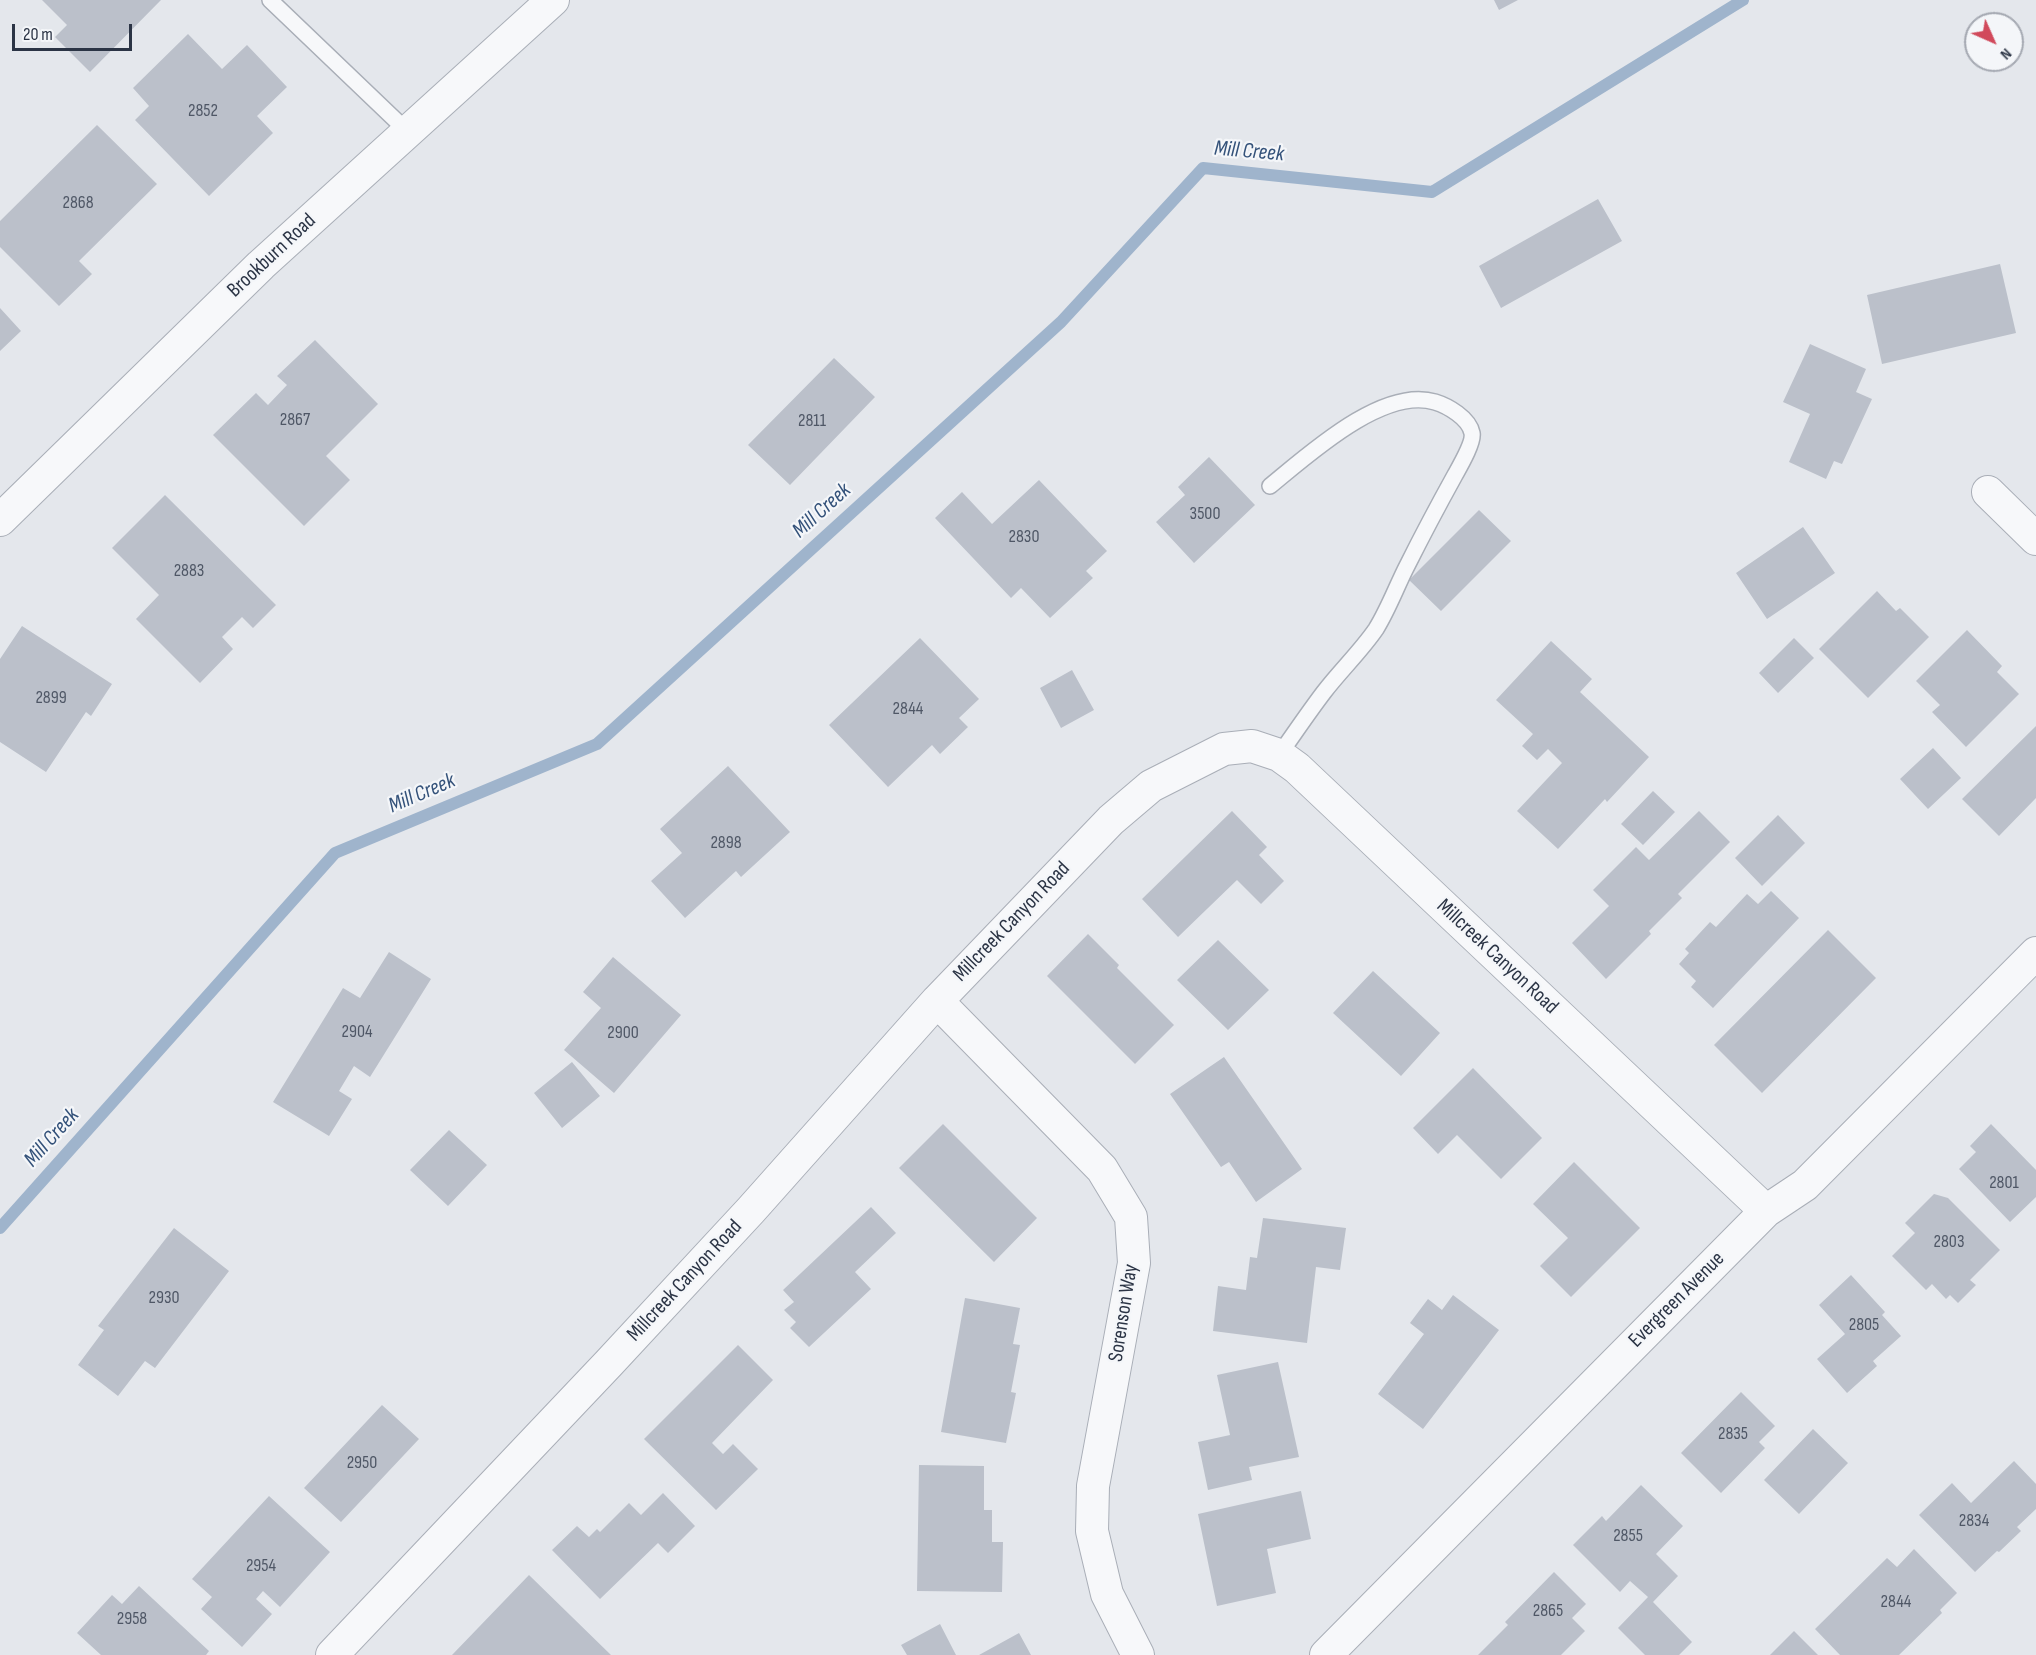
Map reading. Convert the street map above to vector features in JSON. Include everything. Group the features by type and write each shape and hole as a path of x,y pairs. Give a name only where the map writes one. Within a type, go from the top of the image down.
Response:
{"street":[{"name":"Brookburn Road","path":"0,520 261,265 553,0"},
{"path":"1988,492 2036,539"},
{"name":"Millcreek Canyon Road","path":"332,1655 735,1227 937,1000 1111,820 1151,786 1224,749 1251,746 1279,755 1297,768 1766,1211"},
{"name":"Evergreen Avenue","path":"1326,1655 1766,1211 1805,1185 2036,953"},
{"name":"Sorenson Way","path":"937,1000 1102,1169 1131,1217 1134,1263 1093,1486 1092,1531 1107,1594 1138,1655"}],"lane":[{"path":"270,0 407,131"},
{"path":"1270,486 1322,443 1355,422 1398,402 1417,398 1446,406 1468,424 1472,434 1458,470 1415,549 1390,605 1374,631 1324,693 1279,755"}],"building":[{"path":"42,0 161,0 90,72 55,37 67,25"},
{"path":"1494,0 1518,0 1499,10"},
{"path":"188,34 222,69 247,45 287,87 257,116 273,133 209,196 135,120 149,106 133,88"},
{"path":"97,125 157,184 79,261 92,274 59,306 0,247 0,221"},
{"path":"1598,199 1622,241 1501,308 1479,266"},
{"path":"2000,264 2016,333 1882,364 1867,295"},
{"path":"0,308 21,331 0,351"},
{"path":"315,340 378,404 326,456 350,480 304,526 213,435 256,393 268,405 287,385 277,376"},
{"path":"1810,344 1866,369 1856,392 1872,399 1842,464 1834,461 1826,479 1789,462 1810,414 1783,402"},
{"path":"834,358 875,397 790,485 748,445"},
{"path":"1209,457 1255,505 1194,563 1156,522 1185,495 1178,487"},
{"path":"1039,480 1107,551 1086,571 1093,578 1050,618 1021,588 1011,598 935,518 962,492 992,524"},
{"path":"165,495 276,605 253,628 242,617 222,637 233,649 200,683 136,619 159,595 112,548"},
{"path":"1479,510 1511,541 1441,611 1409,580"},
{"path":"1803,527 1835,573 1767,619 1736,573"},
{"path":"1877,591 1896,611 1900,608 1929,637 1868,698 1819,649"},
{"path":"22,626 112,684 91,716 86,712 46,772 0,742 0,659"},
{"path":"1967,630 2002,666 1997,672 2019,694 1966,747 1932,712 1940,705 1916,681"},
{"path":"920,638 979,699 959,718 968,727 940,754 932,745 888,787 829,725"},
{"path":"1794,638 1814,658 1778,693 1759,673"},
{"path":"1551,641 1592,679 1580,692 1649,757 1558,849 1517,811 1562,763 1548,749 1537,760 1522,746 1533,734 1496,700"},
{"path":"1072,670 1094,710 1061,728 1040,688"},
{"path":"2036,726 2036,798 1999,836 1962,799"},
{"path":"1933,748 1961,778 1928,809 1900,779"},
{"path":"728,766 790,832 741,877 736,871 685,918 651,881 682,853 660,829"},
{"path":"1653,791 1675,812 1643,845 1621,824"},
{"path":"1232,811 1267,847 1259,855 1284,881 1261,904 1237,880 1178,937 1142,899"},
{"path":"1699,811 1730,842 1678,894 1682,898 1649,931 1651,934 1606,979 1572,943 1609,906 1593,890 1636,847 1649,860"},
{"path":"1778,815 1805,843 1762,886 1735,858"},
{"path":"1771,891 1799,918 1713,1008 1691,987 1696,981 1679,964 1689,953 1685,949 1710,922 1716,927 1747,894 1758,904"},
{"path":"1828,930 1876,978 1762,1093 1714,1045"},
{"path":"1088,934 1119,965 1117,968 1174,1025 1135,1064 1047,976"},
{"path":"1218,940 1269,990 1228,1030 1177,980"},
{"path":"389,952 431,979 370,1077 354,1066 339,1091 352,1099 329,1136 273,1102 343,988 360,998"},
{"path":"613,957 681,1015 614,1093 564,1050 601,1008 583,992"},
{"path":"1373,971 1440,1033 1401,1076 1333,1013"},
{"path":"1224,1057 1302,1169 1256,1202 1229,1162 1221,1167 1170,1094"},
{"path":"572,1062 600,1096 562,1128 534,1093"},
{"path":"1473,1068 1542,1138 1501,1179 1457,1135 1438,1154 1413,1128"},
{"path":"943,1124 1037,1218 994,1262 899,1168"},
{"path":"1991,1124 2036,1170 2036,1197 2010,1222 1959,1169 1976,1152 1970,1146"},
{"path":"449,1130 487,1165 448,1206 410,1170"},
{"path":"1574,1162 1640,1228 1571,1297 1540,1266 1568,1238 1533,1204"},
{"path":"1934,1194 1948,1198 2000,1250 1970,1280 1976,1285 1958,1303 1950,1295 1946,1299 1932,1284 1926,1290 1892,1256 1915,1233 1905,1223"},
{"path":"871,1207 896,1233 855,1272 871,1289 809,1347 790,1328 796,1322 784,1310 794,1302 783,1290"},
{"path":"1263,1218 1346,1228 1340,1270 1316,1267 1307,1343 1213,1331 1218,1286 1246,1290 1250,1257 1257,1258"},
{"path":"174,1228 229,1271 155,1368 145,1361 118,1396 78,1365 104,1330 98,1326"},
{"path":"1851,1275 1885,1312 1882,1315 1901,1336 1873,1361 1877,1366 1847,1393 1817,1359 1845,1334 1819,1305"},
{"path":"1453,1295 1499,1330 1423,1429 1378,1394 1424,1334 1410,1323 1428,1299 1442,1310"},
{"path":"965,1298 1020,1308 1013,1344 1020,1345 1011,1392 1016,1393 1006,1443 941,1432"},
{"path":"738,1345 773,1380 712,1443 723,1454 733,1444 758,1469 716,1510 644,1439"},
{"path":"1278,1362 1299,1457 1249,1467 1252,1480 1208,1490 1198,1442 1230,1435 1217,1375"},
{"path":"1741,1392 1775,1426 1759,1442 1765,1448 1721,1493 1681,1453"},
{"path":"382,1405 419,1439 341,1522 304,1488"},
{"path":"1813,1429 1848,1463 1799,1514 1764,1480"},
{"path":"2014,1461 2036,1484 2036,1509 2017,1527 2021,1531 1975,1572 1919,1515 1952,1483 1971,1503"},
{"path":"919,1465 984,1466 984,1510 992,1510 992,1542 1003,1542 1002,1592 917,1591"},
{"path":"1641,1485 1683,1526 1656,1554 1678,1576 1653,1602 1692,1642 1679,1655 1645,1655 1618,1628 1648,1597 1630,1581 1620,1592 1573,1545 1602,1516 1606,1521"},
{"path":"1301,1491 1311,1539 1267,1549 1276,1593 1217,1606 1198,1514"},
{"path":"663,1493 695,1526 668,1553 658,1543 600,1599 552,1550 577,1526 589,1537 597,1529 600,1532 629,1503 641,1515"},
{"path":"269,1496 330,1552 280,1607 263,1591 256,1599 272,1614 242,1647 201,1609 212,1597 192,1579"},
{"path":"1914,1549 1957,1593 1940,1610 1942,1613 1899,1655 1840,1655 1815,1629 1887,1558 1897,1567"},
{"path":"1554,1572 1586,1604 1572,1618 1585,1631 1561,1655 1478,1655 1508,1625 1505,1622"},
{"path":"529,1575 611,1655 452,1655"},
{"path":"139,1586 209,1651 206,1655 101,1655 77,1633 112,1595 122,1604"},
{"path":"940,1624 956,1655 907,1655 901,1645"},
{"path":"1794,1631 1818,1655 1770,1655"},
{"path":"1019,1633 1031,1655 979,1655"}],"waterway":[{"name":"Mill Creek","path":"0,1228 335,853 597,744 1061,322 1203,168 1432,192 1743,0"}]}
